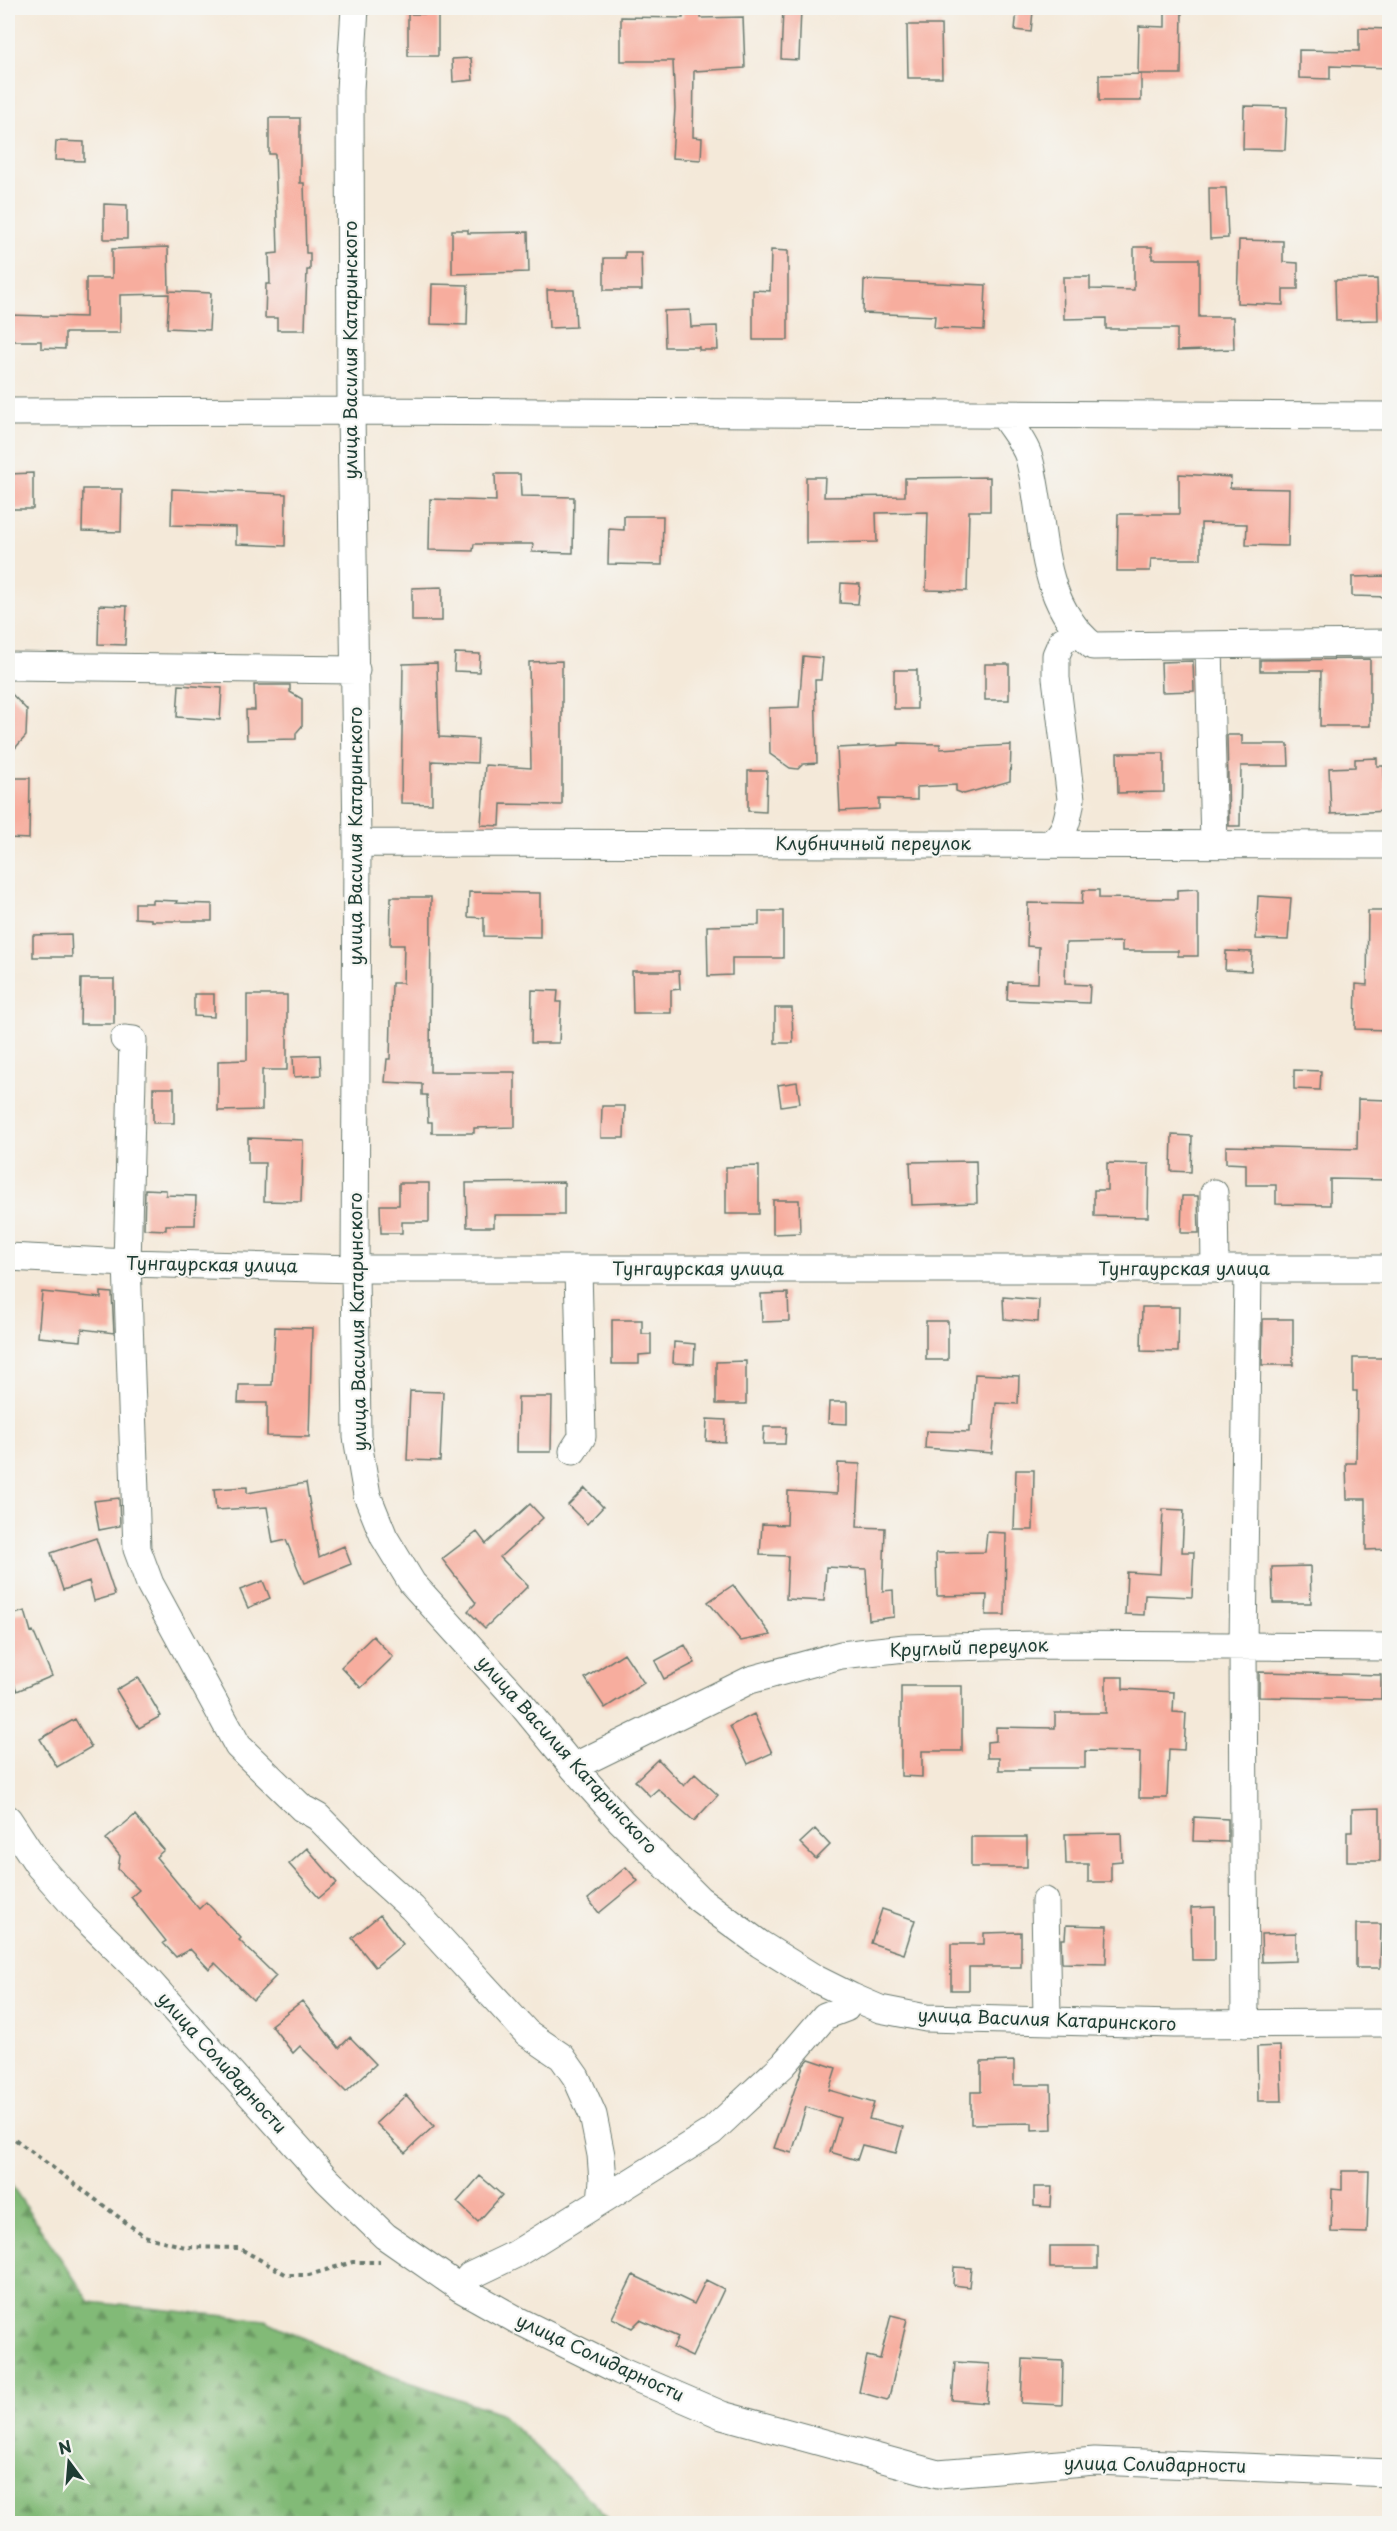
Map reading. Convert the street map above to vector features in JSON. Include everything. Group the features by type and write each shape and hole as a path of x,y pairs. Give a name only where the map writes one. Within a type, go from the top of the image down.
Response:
{"street":[{"name":"улица Василия Катаринского","path":"355,8 350,90 351,411 357,843 355,1269 357,1437 367,1495 384,1537 412,1583 518,1700 621,1821 699,1899 760,1944 852,1997 880,2009 908,2016 1245,2024 1389,2023"},
{"path":"8,412 351,411 1389,416"},
{"path":"1003,414 1029,455 1050,582 1064,613 1093,646 1389,643"},
{"path":"1049,844 1061,837 1071,799 1056,678 1056,655 1062,641 1078,631"},
{"path":"1209,646 1214,844"},
{"path":"8,666 356,670"},
{"name":"Клубничный переулок","path":"357,843 1389,845"},
{"path":"124,1039 133,1040 127,1263 137,1549 150,1584 238,1746 302,1808 318,1817 371,1871 412,1908 526,2033 562,2057 576,2077 594,2115 602,2155 601,2200"},
{"path":"1214,1193 1215,1269"},
{"name":"Тунгаурская улица","path":"8,1257 127,1263 355,1269 1389,1269"},
{"path":"573,1451 582,1437 578,1269"},
{"path":"1245,2024 1243,1646 1248,1269"},
{"name":"Круглый переулок","path":"573,1767 750,1680 841,1655 917,1647 1389,1647"},
{"name":"улица Солидарности","path":"8,1819 39,1866 76,1907 145,1977 327,2180 385,2236 460,2288 620,2371 722,2415 938,2474 1095,2461 1389,2473"},
{"path":"1045,1901 1047,2020"},
{"path":"460,2288 470,2276 516,2254 711,2132 784,2064 825,2016 846,2008 852,1997"}],"path":[{"path":"8,2134 144,2236 185,2247 239,2248 287,2275 309,2275 353,2262 383,2262 408,2252"}],"green space":[{"path":"8,2180 90,2302 265,2320 365,2367 500,2413 612,2523 8,2523"}],"building":[{"path":"683,8 700,8 701,18 743,17 745,68 694,71 693,137 702,138 701,160 672,158 675,108 673,61 621,61 621,17 683,18"},
{"path":"783,8 801,8 799,60 781,59"},
{"path":"1165,8 1182,8 1181,74 1138,74 1139,26 1165,27"},
{"path":"1017,10 1033,11 1031,32 1015,30"},
{"path":"408,14 438,14 438,56 408,56"},
{"path":"907,25 941,25 942,78 908,78"},
{"path":"1359,28 1389,29 1389,68 1330,66 1330,79 1299,78 1299,50 1359,51"},
{"path":"471,58 473,80 453,82 452,59"},
{"path":"1141,74 1141,101 1099,101 1099,75"},
{"path":"1244,106 1287,107 1285,150 1243,149"},
{"path":"269,118 300,118 300,183 304,183 306,253 310,253 310,270 307,270 305,330 277,330 277,318 265,318 266,284 270,284 269,254 278,253 275,154 269,154"},
{"path":"56,141 84,142 84,161 55,160"},
{"path":"1209,188 1226,188 1228,238 1210,239"},
{"path":"104,204 127,205 127,239 104,239"},
{"path":"452,230 468,230 468,233 528,232 529,272 452,274"},
{"path":"1239,240 1283,241 1283,262 1298,263 1298,289 1283,289 1283,305 1237,303"},
{"path":"168,247 169,291 211,293 209,330 167,328 169,294 120,295 120,333 65,333 65,349 41,348 41,341 8,341 8,315 86,317 86,278 112,278 112,249"},
{"path":"1134,247 1152,247 1152,259 1199,259 1199,317 1233,317 1234,349 1177,351 1177,329 1106,329 1106,318 1064,319 1063,277 1090,277 1090,289 1134,290"},
{"path":"771,250 788,251 788,340 753,340 753,290 770,291"},
{"path":"625,252 641,252 642,290 604,290 604,258 625,258"},
{"path":"1377,279 1378,320 1336,321 1335,280"},
{"path":"864,280 986,285 984,330 934,328 935,316 863,313"},
{"path":"432,284 468,285 467,325 431,324"},
{"path":"547,290 574,290 576,327 549,328"},
{"path":"690,310 691,327 717,326 718,350 699,350 699,347 665,347 664,311"},
{"path":"33,473 33,509 8,509 8,474"},
{"path":"495,474 520,474 521,496 574,497 573,553 532,552 533,544 474,544 473,551 429,550 430,499 496,501"},
{"path":"1179,474 1231,477 1230,488 1289,489 1288,546 1246,545 1247,524 1201,523 1201,559 1151,559 1150,571 1117,571 1118,514 1179,514"},
{"path":"806,477 825,477 824,497 905,496 905,478 990,477 990,511 969,511 967,591 926,590 928,512 876,513 877,542 806,543"},
{"path":"83,489 122,489 121,532 82,531"},
{"path":"172,489 286,494 285,546 236,544 236,527 171,525"},
{"path":"624,516 663,516 662,565 608,564 609,529 624,530"},
{"path":"1389,576 1389,597 1352,596 1352,577"},
{"path":"841,583 860,584 858,604 840,603"},
{"path":"442,587 442,621 412,621 412,588"},
{"path":"99,605 127,606 125,645 98,644"},
{"path":"455,653 480,654 479,672 454,671"},
{"path":"803,656 823,658 821,680 815,680 817,763 803,764 798,769 790,768 770,754 769,708 799,707"},
{"path":"1370,659 1370,726 1320,726 1321,671 1260,671 1260,660"},
{"path":"562,661 562,805 501,804 500,826 481,825 485,765 531,768 529,662"},
{"path":"1193,661 1194,691 1162,692 1161,662"},
{"path":"437,663 439,737 478,739 477,763 432,761 432,804 401,803 403,664"},
{"path":"985,664 1009,664 1009,700 985,700"},
{"path":"894,670 917,670 917,709 894,709"},
{"path":"179,685 222,688 220,720 177,717"},
{"path":"254,685 290,685 290,692 302,699 302,726 296,733 296,739 247,740 246,710 255,710"},
{"path":"8,690 27,710 26,736 8,756"},
{"path":"1227,735 1242,735 1242,744 1288,744 1289,766 1241,766 1240,826 1229,826"},
{"path":"899,743 940,744 940,749 1011,745 1010,781 964,794 956,791 956,785 917,787 917,800 879,799 879,809 840,811 837,748 899,745"},
{"path":"1117,753 1164,753 1164,792 1118,793"},
{"path":"1377,758 1377,766 1384,766 1386,811 1331,814 1329,768 1355,767 1355,759"},
{"path":"748,771 767,771 766,812 748,811"},
{"path":"8,778 30,778 29,839 8,838"},
{"path":"1198,889 1198,956 1178,956 1178,951 1122,951 1122,942 1066,943 1065,984 1090,985 1089,1003 1007,1000 1008,982 1038,983 1039,947 1027,946 1028,903 1082,904 1083,890 1099,890 1099,898 1177,899 1177,890"},
{"path":"469,892 540,893 540,937 484,936 484,918 468,917"},
{"path":"1258,896 1291,898 1288,940 1256,939"},
{"path":"391,897 431,897 430,1072 515,1072 515,1127 474,1128 474,1133 432,1133 432,1122 428,1122 427,1095 422,1095 422,1084 385,1082 387,1059 390,1059 392,983 403,983 404,945 390,945"},
{"path":"152,900 212,904 212,921 151,921 151,919 135,918 135,903 152,903"},
{"path":"759,911 783,911 783,958 732,958 732,975 708,976 707,926 759,925"},
{"path":"1368,911 1389,911 1389,1030 1355,1029 1356,984 1367,985"},
{"path":"71,934 72,957 33,957 33,935"},
{"path":"1226,951 1252,952 1251,971 1225,970"},
{"path":"632,971 679,971 680,989 671,990 671,1013 633,1013"},
{"path":"81,979 114,979 114,1024 80,1024"},
{"path":"532,990 558,991 557,1002 561,1002 559,1043 531,1043"},
{"path":"194,994 214,994 214,1017 194,1016"},
{"path":"247,995 287,995 287,1070 262,1070 262,1110 218,1111 218,1061 247,1060"},
{"path":"775,1008 792,1008 793,1043 775,1043"},
{"path":"320,1055 321,1075 294,1077 293,1056"},
{"path":"1294,1070 1321,1071 1320,1090 1294,1089"},
{"path":"797,1082 800,1103 781,1106 778,1085"},
{"path":"153,1088 174,1088 174,1123 153,1123"},
{"path":"1358,1099 1389,1100 1389,1180 1330,1179 1330,1205 1276,1204 1276,1185 1246,1185 1246,1164 1226,1163 1226,1146 1357,1149"},
{"path":"602,1106 625,1106 624,1138 601,1138"},
{"path":"1172,1135 1192,1136 1191,1172 1171,1171"},
{"path":"248,1138 303,1140 301,1202 264,1201 265,1163 248,1163"},
{"path":"976,1161 977,1203 912,1205 910,1162"},
{"path":"1107,1163 1149,1164 1148,1217 1094,1216 1094,1190 1107,1190"},
{"path":"759,1166 759,1214 726,1214 726,1167"},
{"path":"564,1182 564,1215 494,1215 494,1227 467,1227 466,1183"},
{"path":"399,1183 429,1183 429,1222 402,1222 402,1233 381,1233 380,1205 399,1205"},
{"path":"145,1189 166,1190 166,1195 196,1196 195,1225 166,1225 166,1230 144,1229"},
{"path":"1182,1196 1198,1196 1199,1233 1181,1233"},
{"path":"773,1200 799,1200 800,1233 773,1234"},
{"path":"42,1292 101,1298 101,1292 112,1293 114,1333 82,1329 81,1341 38,1337"},
{"path":"788,1293 789,1321 762,1322 761,1294"},
{"path":"1003,1297 1039,1300 1038,1322 1004,1319"},
{"path":"1142,1307 1179,1307 1178,1352 1141,1351"},
{"path":"1263,1319 1293,1319 1293,1365 1262,1365"},
{"path":"612,1320 642,1320 642,1334 651,1334 651,1354 639,1355 639,1364 612,1364"},
{"path":"926,1321 948,1321 948,1360 926,1360"},
{"path":"275,1327 312,1328 309,1437 267,1436 267,1403 238,1403 239,1385 272,1385"},
{"path":"674,1342 695,1344 694,1364 673,1363"},
{"path":"1353,1358 1389,1358 1387,1482 1389,1549 1366,1550 1366,1499 1347,1499 1346,1463 1356,1463 1357,1391 1353,1391"},
{"path":"746,1361 746,1404 716,1404 716,1362"},
{"path":"975,1374 1019,1376 1018,1404 996,1403 992,1453 925,1448 926,1431 969,1432 969,1426 972,1426"},
{"path":"410,1391 443,1392 440,1461 407,1460"},
{"path":"518,1397 552,1397 551,1452 517,1452"},
{"path":"829,1402 847,1402 847,1424 828,1423"},
{"path":"707,1419 726,1420 725,1442 706,1441"},
{"path":"764,1427 786,1427 785,1444 763,1444"},
{"path":"838,1463 860,1464 857,1527 885,1528 883,1591 893,1590 894,1617 869,1620 866,1569 826,1567 824,1601 786,1599 788,1556 760,1555 762,1524 787,1525 788,1491 837,1494"},
{"path":"1016,1470 1034,1470 1033,1530 1014,1530"},
{"path":"306,1483 319,1557 344,1546 351,1564 304,1583 286,1540 273,1543 267,1507 216,1510 214,1489 247,1487 247,1493"},
{"path":"585,1488 603,1507 587,1524 568,1505"},
{"path":"119,1498 120,1526 99,1530 94,1501"},
{"path":"530,1504 543,1518 500,1557 528,1586 485,1628 468,1611 476,1603 442,1559 477,1532 486,1544"},
{"path":"1163,1509 1184,1510 1182,1552 1194,1552 1192,1597 1145,1595 1144,1615 1125,1614 1127,1572 1160,1574"},
{"path":"987,1532 1006,1533 1005,1615 986,1615 987,1595 937,1596 936,1553 985,1552"},
{"path":"96,1538 115,1595 94,1601 89,1581 63,1590 51,1553"},
{"path":"1310,1566 1311,1603 1273,1603 1272,1567"},
{"path":"263,1581 270,1598 248,1608 240,1590"},
{"path":"733,1585 771,1635 741,1641 708,1602"},
{"path":"25,1611 31,1632 33,1631 52,1676 17,1691 8,1668 8,1642 12,1640 8,1616"},
{"path":"373,1636 393,1657 361,1688 341,1667"},
{"path":"685,1645 695,1663 664,1679 655,1661"},
{"path":"624,1653 644,1683 605,1708 585,1678"},
{"path":"1259,1672 1381,1675 1381,1699 1259,1697"},
{"path":"138,1677 161,1716 139,1728 116,1690"},
{"path":"1106,1677 1123,1677 1123,1689 1174,1692 1173,1712 1186,1713 1184,1750 1169,1749 1167,1798 1139,1798 1140,1752 1085,1751 1085,1768 999,1770 999,1758 987,1758 987,1742 996,1741 996,1727 1055,1728 1055,1713 1106,1713"},
{"path":"901,1686 962,1686 962,1751 922,1751 922,1777 901,1776"},
{"path":"754,1714 772,1753 748,1764 730,1726"},
{"path":"75,1719 91,1747 57,1767 40,1739"},
{"path":"658,1759 684,1786 695,1774 718,1795 694,1821 658,1789 650,1796 635,1781"},
{"path":"1380,1808 1380,1861 1347,1861 1347,1832 1352,1832 1352,1809"},
{"path":"135,1815 164,1850 156,1857 199,1909 206,1902 241,1938 239,1940 276,1976 253,2000 215,1963 209,1969 190,1949 176,1957 163,1943 166,1941 131,1897 139,1890 118,1869 120,1856 106,1839"},
{"path":"1194,1817 1228,1819 1228,1842 1193,1841"},
{"path":"815,1829 830,1845 816,1859 800,1843"},
{"path":"1121,1833 1122,1861 1111,1862 1111,1882 1088,1882 1088,1864 1066,1864 1065,1834"},
{"path":"971,1837 1027,1837 1027,1867 971,1867"},
{"path":"307,1848 337,1883 319,1898 289,1864"},
{"path":"626,1867 638,1881 599,1913 588,1899"},
{"path":"1215,1907 1215,1960 1192,1960 1191,1908"},
{"path":"882,1909 915,1920 904,1954 871,1943"},
{"path":"380,1915 403,1944 375,1967 352,1938"},
{"path":"1356,1924 1381,1924 1380,1968 1356,1968"},
{"path":"1066,1925 1107,1926 1106,1964 1062,1963 1061,1939 1065,1939"},
{"path":"1021,1932 1021,1967 969,1967 969,1990 951,1990 951,1944 984,1944 984,1933"},
{"path":"1296,1933 1296,1961 1262,1962 1261,1934"},
{"path":"302,2001 339,2048 350,2037 376,2064 346,2092 300,2046 293,2053 271,2025"},
{"path":"1280,2046 1282,2101 1258,2101 1257,2047"},
{"path":"809,2059 836,2068 829,2090 874,2103 869,2119 903,2127 896,2153 862,2145 857,2160 830,2152 840,2118 806,2107 792,2153 774,2148 803,2066"},
{"path":"1014,2061 1014,2085 1051,2085 1052,2129 1032,2130 1032,2123 971,2124 971,2092 981,2092 981,2062"},
{"path":"406,2095 434,2126 405,2153 376,2123"},
{"path":"1342,2171 1369,2171 1367,2233 1331,2232 1332,2189 1342,2190"},
{"path":"480,2176 502,2195 478,2222 457,2202"},
{"path":"1034,2187 1052,2187 1051,2207 1034,2206"},
{"path":"1050,2246 1098,2246 1098,2268 1050,2268"},
{"path":"954,2267 971,2268 969,2287 953,2285"},
{"path":"633,2275 694,2304 706,2280 724,2289 692,2357 673,2348 678,2337 640,2320 632,2328 612,2318"},
{"path":"891,2315 907,2319 887,2400 859,2392 867,2356 880,2359"},
{"path":"1023,2359 1063,2361 1062,2405 1021,2403"},
{"path":"955,2362 990,2364 987,2403 952,2400"}]}
